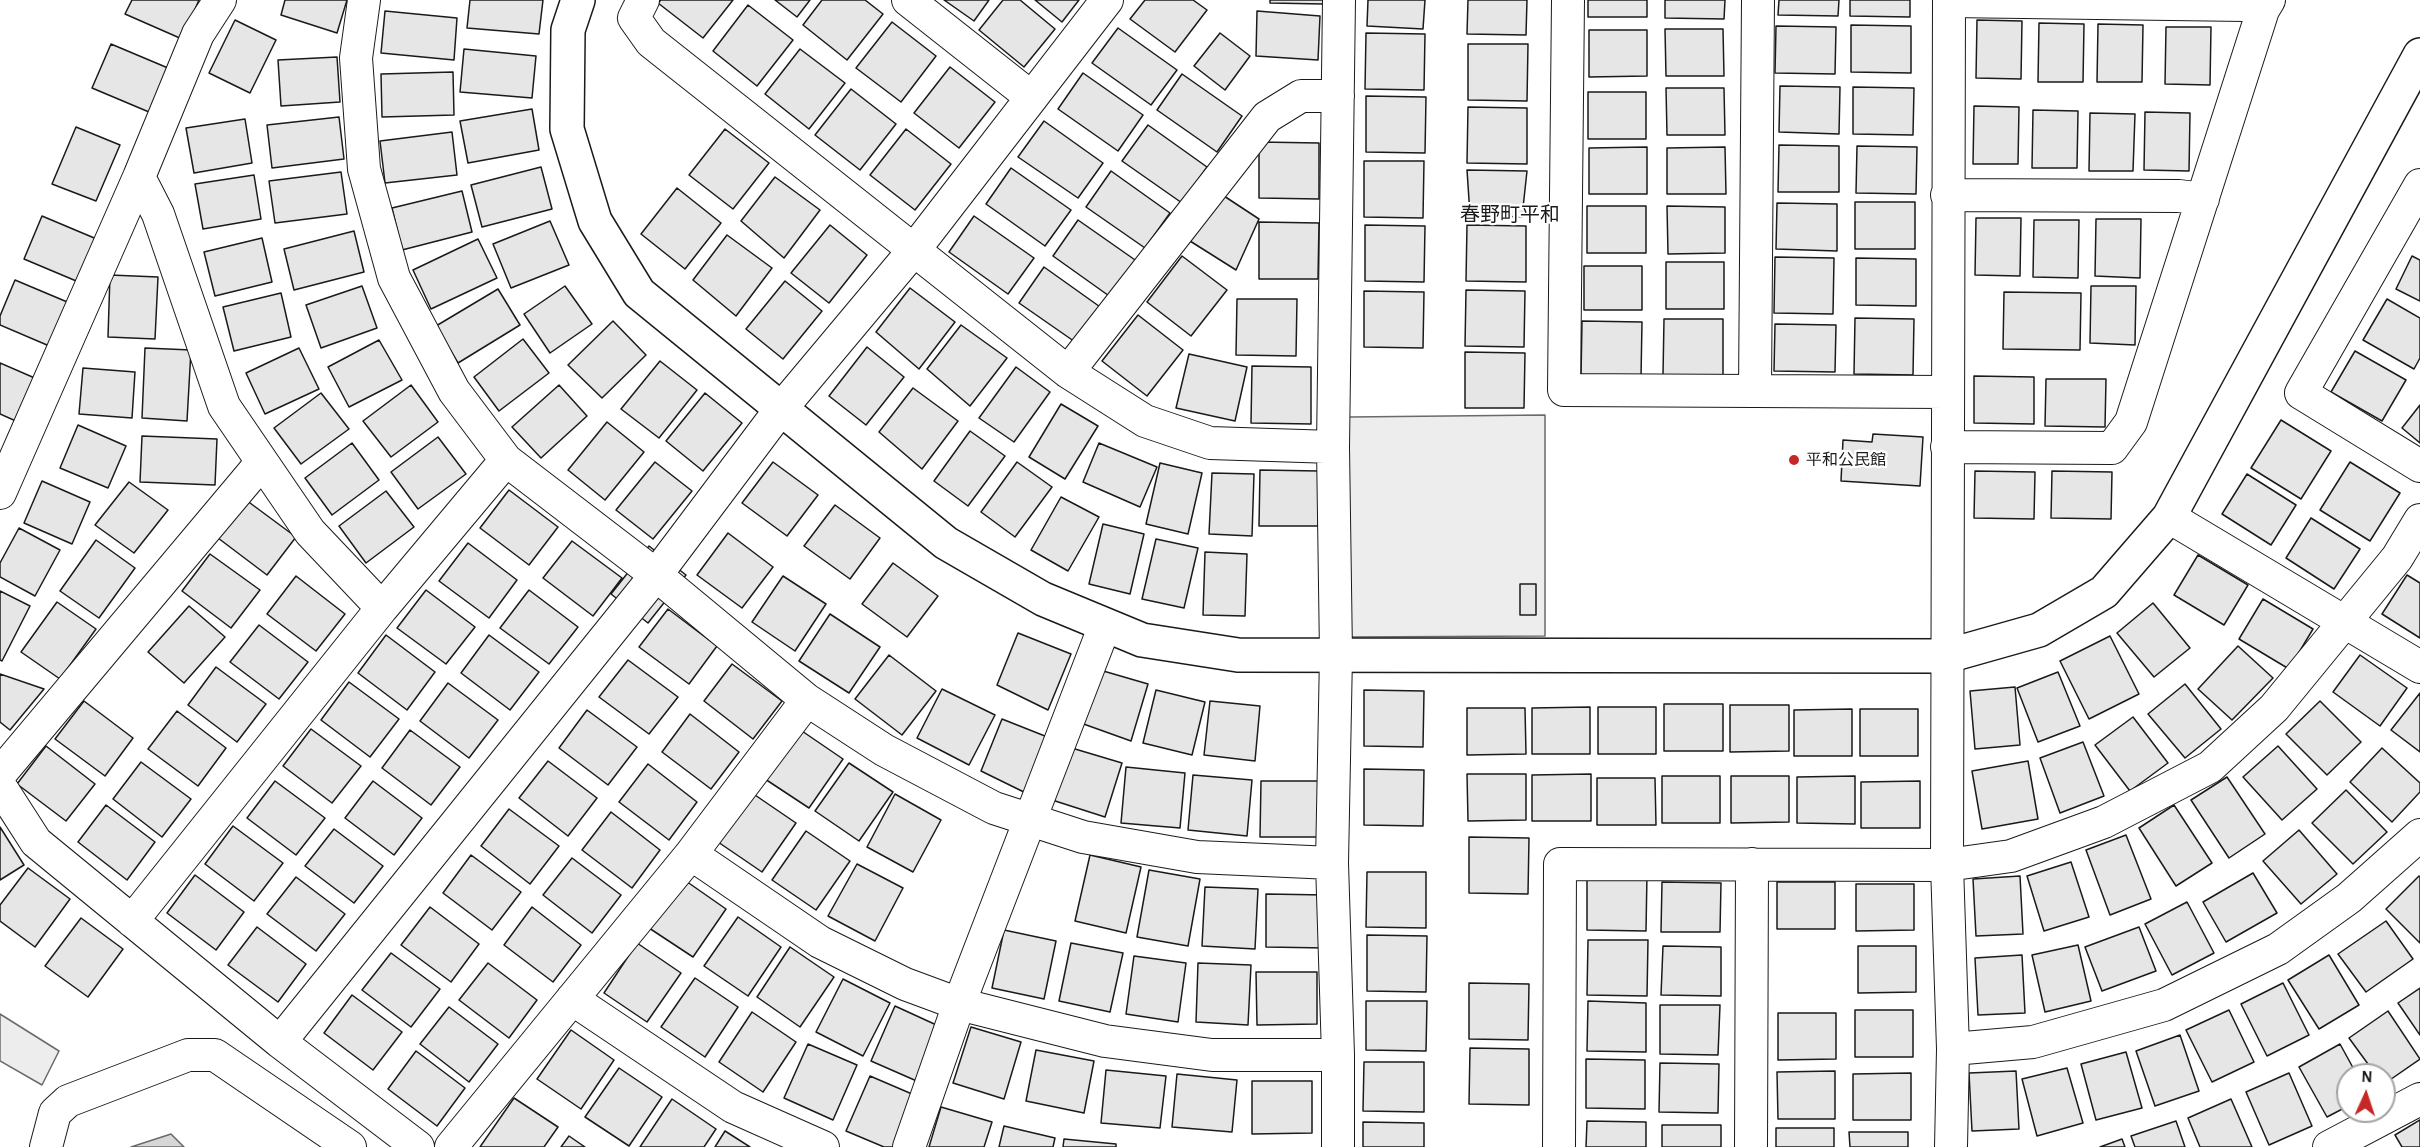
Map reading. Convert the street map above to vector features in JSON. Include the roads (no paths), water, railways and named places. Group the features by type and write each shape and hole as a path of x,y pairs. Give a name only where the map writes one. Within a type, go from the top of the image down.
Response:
{"street":[{"path":"0,493 139,177 198,33 220,0"},
{"path":"364,0 356,58 364,169 394,278 454,391 506,460 656,575 807,700 884,750 994,808 1083,837 1197,857 1332,863"},
{"path":"578,0 568,30 567,129 595,221 639,293 946,543 1043,599 1142,640 1239,655 1947,656 2040,630 2104,592 2169,517 2420,55"},
{"path":"643,0 634,18 651,42 1068,372 1145,422 1210,443 1333,447"},
{"path":"908,0 1031,97"},
{"path":"280,1042 656,575 780,410 914,250 1107,0"},
{"path":"1338,1147 1338,1055 1332,863 1336,655 1333,447 1339,0"},
{"path":"1568,0 1564,390 1946,392"},
{"path":"1755,391 1758,0"},
{"path":"1947,447 2112,448 2131,422 2266,5 1949,1 1946,392 1947,865 1953,1049 1951,1147"},
{"path":"1068,372 1267,117 1301,96 1338,96"},
{"path":"139,177 158,214 224,406 310,532 382,608"},
{"path":"2420,185 2301,393 2420,466"},
{"path":"1947,195 2179,196 2203,199"},
{"path":"132,921 382,608 506,460"},
{"path":"0,774 262,462"},
{"path":"2169,517 2420,667"},
{"path":"1559,1147 1560,864 1947,865 2011,856 2104,822 2210,767 2274,708 2397,558 2420,520"},
{"path":"909,1147 959,1004 1106,625"},
{"path":"450,1147 691,854 807,700"},
{"path":"0,786 36,842 280,1042 418,1147"},
{"path":"1953,1049 2033,1042 2164,1005 2278,949 2349,898 2420,835"},
{"path":"691,854 820,942 905,984 959,1004 1105,1041 1212,1055 1338,1055"},
{"path":"1751,1147 1752,864"},
{"path":"572,999 733,1107 823,1147"},
{"path":"46,1147 56,1113 68,1101 188,1055 215,1055 350,1147"},
{"path":"2329,1147 2420,1098"}],"place":[{"name":"平和公民館","path":"1794,460"}],"district":[{"name":"春野町平和","path":"1510,215"}]}
